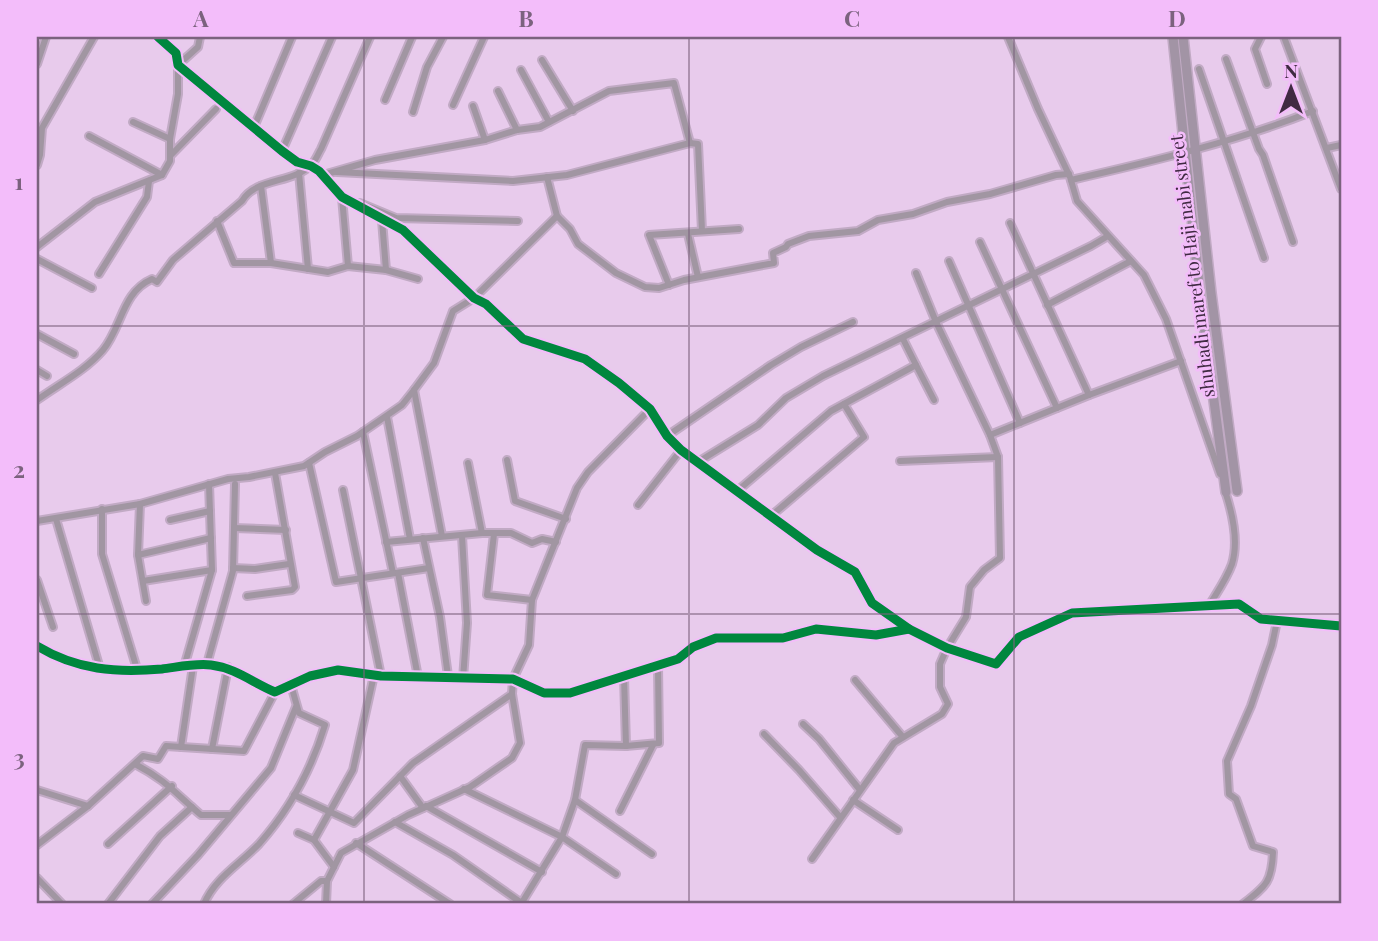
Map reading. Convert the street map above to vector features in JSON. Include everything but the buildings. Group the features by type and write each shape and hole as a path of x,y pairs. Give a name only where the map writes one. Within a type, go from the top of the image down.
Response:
{"main road":[{"path":"1172,37 1226,492"},
{"name":"shuhadi maref to Haji nabi street","path":"1183,37 1237,491"}],"street":[{"path":"37,64 46,37"},
{"path":"37,165 42,128 94,37"},
{"path":"37,247 95,202 162,175 171,155 170,139 175,119 178,65 176,53 158,37"},
{"path":"178,65 198,47 200,37"},
{"path":"254,127 292,37"},
{"path":"282,152 332,37"},
{"path":"37,400 79,372 98,355 105,348 131,296 146,282 152,279 157,282 173,260 246,195 261,186 311,166 370,37"},
{"path":"385,100 412,37"},
{"path":"413,112 427,67 443,37"},
{"path":"453,105 484,37"},
{"path":"1007,37 1070,177 1077,201 1144,275 1166,319 1231,509 1235,551 1231,566 1210,604"},
{"path":"1261,37 1255,49 1268,84"},
{"path":"1284,37 1341,189"},
{"path":"1226,59 1293,242"},
{"path":"542,60 573,111"},
{"path":"178,65 282,152 297,162 326,174 351,199 396,218 518,221"},
{"path":"1199,69 1264,258"},
{"path":"521,70 550,122"},
{"path":"326,174 375,160 485,141 517,130 540,127 609,91 674,83 690,143"},
{"path":"498,91 517,130"},
{"path":"473,106 485,141"},
{"path":"171,155 216,109"},
{"path":"547,177 558,216 570,229 578,244 616,273 645,288 659,288 698,277 774,263 773,253 809,236 858,231 878,220 913,214 947,202 990,194 1056,175 1070,177 1184,151 1253,132 1313,111"},
{"path":"132,122 170,139"},
{"path":"89,136 162,175"},
{"path":"337,172 513,181 567,175 690,143 698,144 702,231"},
{"path":"1327,148 1341,145"},
{"path":"299,173 307,269"},
{"path":"326,174 342,197 403,230 474,298 486,304 523,339 586,359 650,409 667,436 681,450 817,550 855,572 872,603 909,629 947,648 996,664 1018,638 1072,612 1210,604 1239,604 1261,619 1341,626"},
{"path":"99,274 147,197 149,181"},
{"path":"261,186 271,263"},
{"path":"342,197 348,265"},
{"path":"37,521 140,504 209,484 275,473 309,463 363,432 402,405 414,390 434,363 453,311 474,298 558,216"},
{"path":"395,226 396,218"},
{"path":"382,220 386,270"},
{"path":"217,221 234,262 271,263 328,272 348,265 386,270 418,279"},
{"path":"1010,223 1088,395"},
{"path":"669,285 649,235 739,229"},
{"path":"688,234 698,277"},
{"path":"698,462 758,425 786,398 823,376 1108,236"},
{"path":"980,242 1057,408"},
{"path":"37,259 92,288"},
{"path":"949,261 1020,423"},
{"path":"1047,305 1131,261"},
{"path":"812,859 894,743 942,714 948,704 940,687 940,664 966,617 970,587 984,570 1000,558 998,457 916,273"},
{"path":"667,436 771,365 853,322"},
{"path":"37,334 74,354"},
{"path":"903,339 934,400"},
{"path":"990,436 1088,395 1181,361"},
{"path":"736,492 831,411 916,365"},
{"path":"37,370 47,376"},
{"path":"414,390 442,536"},
{"path":"771,516 864,437 844,404"},
{"path":"326,904 327,881 341,853 396,822 464,789 512,758 520,743 512,694 513,680 529,645 532,600 577,488 588,472 650,409"},
{"path":"387,417 410,540"},
{"path":"363,432 418,677"},
{"path":"638,505 681,450"},
{"path":"900,461 998,457"},
{"path":"507,460 515,500 566,519"},
{"path":"309,463 335,581 338,583 362,580 429,568"},
{"path":"468,463 482,533"},
{"path":"247,596 292,590 295,587 275,473"},
{"path":"184,667 212,570 209,484"},
{"path":"207,664 233,568 235,484"},
{"path":"314,839 353,770 377,675 362,580 343,490"},
{"path":"140,504 138,555 146,601"},
{"path":"102,509 102,554 137,669"},
{"path":"170,520 210,511"},
{"path":"56,519 100,668"},
{"path":"234,528 286,530"},
{"path":"386,542 511,533 532,543 542,539 556,542"},
{"path":"494,534 487,595 532,600"},
{"path":"461,536 467,624 463,679"},
{"path":"138,555 211,538"},
{"path":"423,538 440,617 448,676"},
{"path":"233,568 250,569 289,564"},
{"path":"143,581 212,570"},
{"path":"37,580 53,627"},
{"path":"1243,904 1266,886 1273,867 1273,852 1253,846 1236,799 1229,794 1227,761 1251,706 1272,645 1277,621"},
{"path":"37,845 88,806 144,756 158,759 166,746 244,751 275,692 310,676 338,670 377,675 513,680 544,693 570,693 678,659 693,647 716,638 783,638 816,629 876,635 909,629"},
{"path":"37,646 78,666 137,669 207,664 228,667 275,692"},
{"path":"181,747 193,666"},
{"path":"396,822 453,855 522,904 562,837 575,800 585,745 626,746 659,743 658,666"},
{"path":"212,749 228,667"},
{"path":"624,676 626,746"},
{"path":"855,680 902,736"},
{"path":"204,904 213,888 259,844 294,795 318,749 325,725 299,713 291,685"},
{"path":"294,795 354,823 413,763 512,694"},
{"path":"152,904 198,855 271,768 297,705"},
{"path":"803,724 819,739 860,790"},
{"path":"764,734 840,817"},
{"path":"620,811 653,745"},
{"path":"135,764 172,786 201,815 231,815"},
{"path":"401,776 425,807 542,872"},
{"path":"108,844 172,786"},
{"path":"464,789 562,837 617,874"},
{"path":"37,790 88,806"},
{"path":"575,800 652,855"},
{"path":"853,800 898,830"},
{"path":"108,904 160,836 192,807"},
{"path":"298,833 314,839 334,867"},
{"path":"356,843 450,904"},
{"path":"37,878 62,904"},
{"path":"293,904 321,881 327,881"}],"cycle path":[{"path":"158,37 176,53 178,65 282,151 297,162 319,171 342,197 403,230 474,298 486,304 523,339 585,359 619,383 650,409 667,436 681,450 817,550 855,572 872,603 909,629 947,648 996,664 1019,637 1072,613 1239,604 1261,619 1341,626"},
{"path":"37,646 82,665 113,670 211,665 236,672 275,692 310,676 338,670 381,676 513,679 544,693 570,693 678,659 693,647 716,638 783,638 816,629 876,635 909,629"}]}
